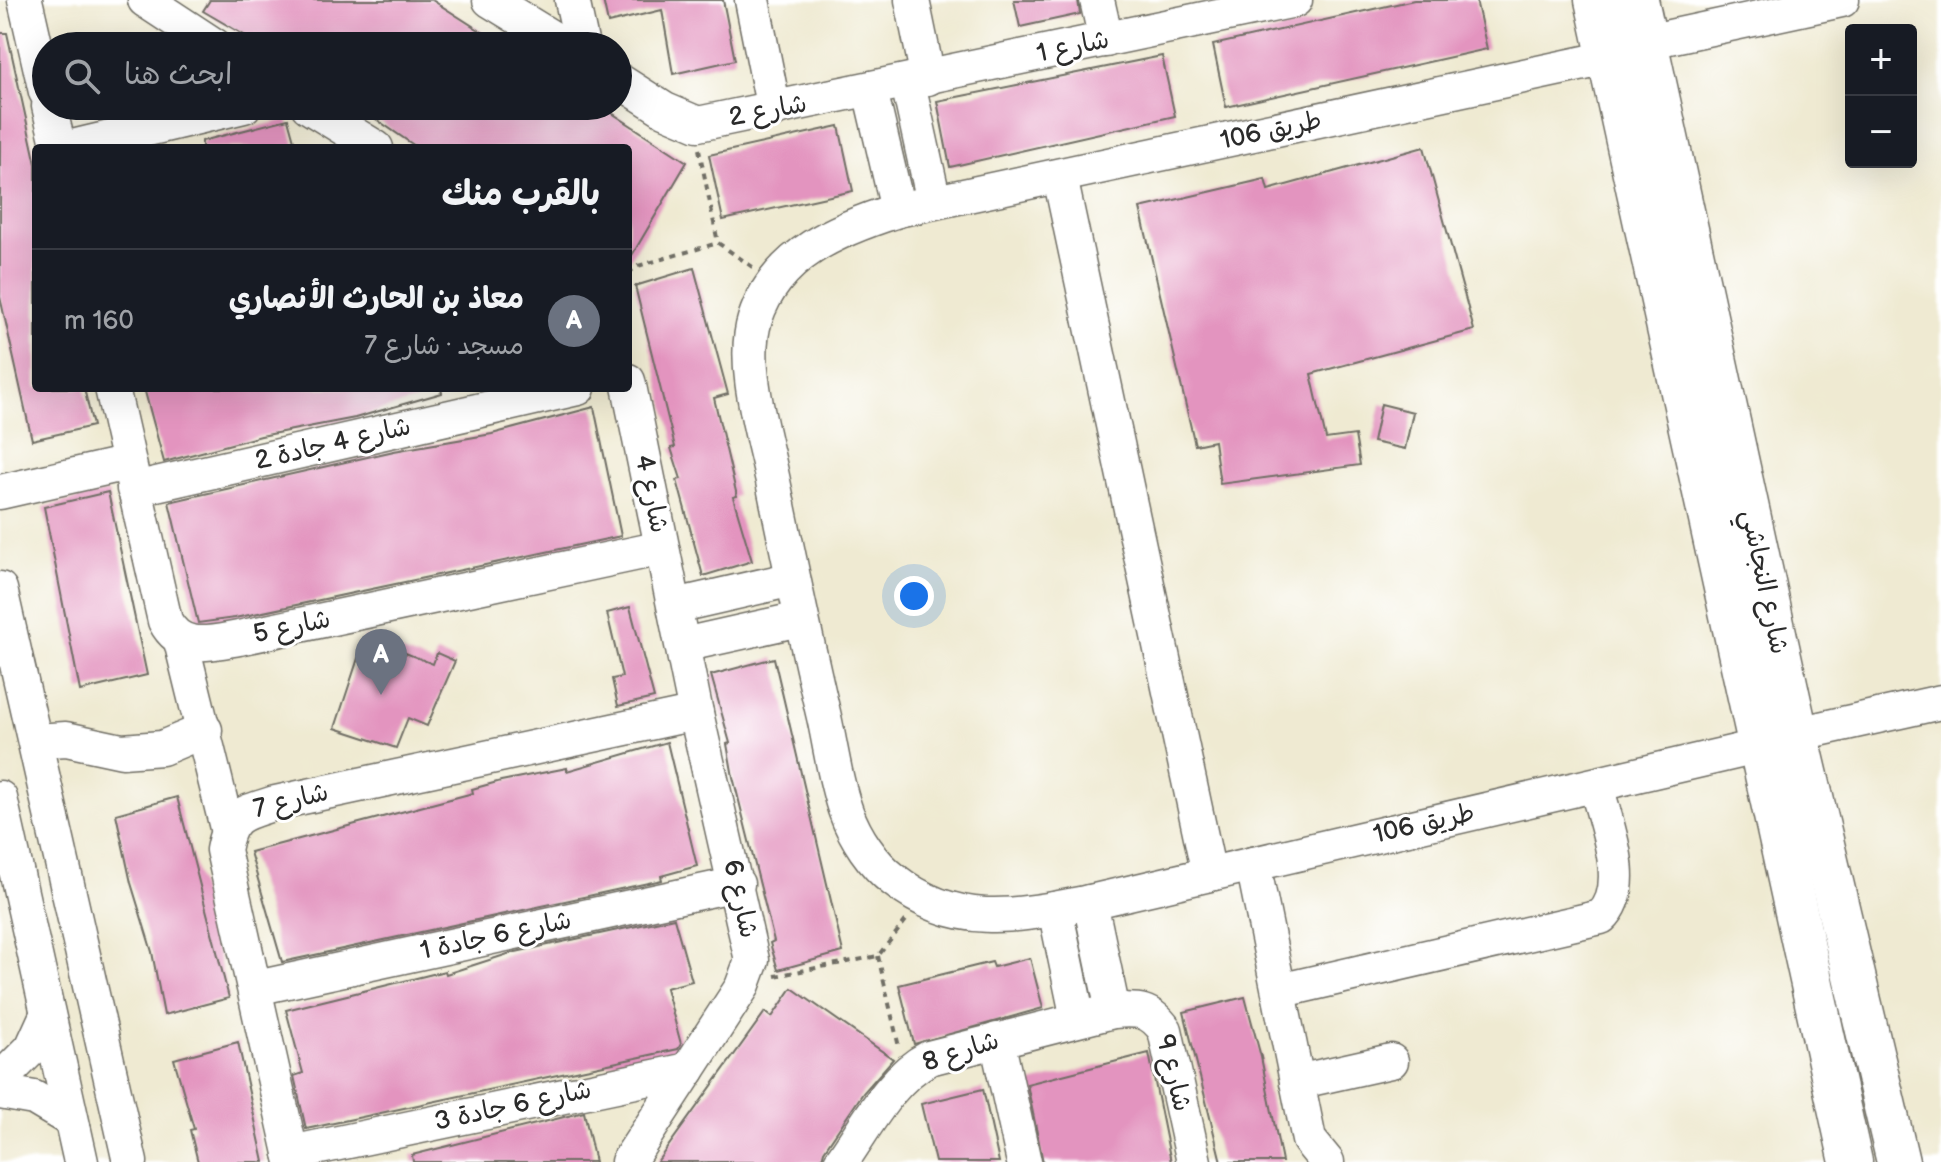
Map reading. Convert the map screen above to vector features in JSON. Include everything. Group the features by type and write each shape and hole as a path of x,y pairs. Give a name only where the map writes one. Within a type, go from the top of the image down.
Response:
{"main road":[{"name":"شارع النجاشي","path":"1596,0 1757,747 1851,1162"},
{"name":"شارع النجاشي","path":"1637,0 1797,734 1898,1162"},
{"path":"1688,426 1709,429 1723,421 1728,413"},
{"path":"1704,497 1719,485 1744,491"},
{"path":"1823,1039 1829,1047 1848,1051 1862,1043 1868,1033"},
{"path":"1838,1106 1846,1097 1863,1092 1884,1101"}],"street":[{"path":"25,0 32,32"},
{"path":"145,0 194,32"},
{"path":"490,0 542,32"},
{"path":"572,0 579,32"},
{"path":"752,0 774,110"},
{"path":"912,0 918,80 934,202"},
{"path":"1097,0 1106,40"},
{"path":"1646,42 1842,0"},
{"name":"شارع 1","path":"918,80 1282,1"},
{"name":"طريق 106","path":"1608,58 898,210 849,226 818,242 792,261 775,283 755,320 751,349 755,391 800,619 846,812 864,847 893,880 923,899 959,914 1004,917 1090,902 1757,747"},
{"name":"شارع 2","path":"632,89 693,123 774,110 918,80"},
{"path":"870,90 898,210"},
{"path":"52,120 58,144"},
{"path":"85,144 185,120"},
{"path":"331,120 370,144"},
{"path":"1060,177 1209,874"},
{"path":"113,392 165,621 172,635 181,641 227,828"},
{"name":"شارع 4 جادة 2","path":"0,492 131,476 558,392"},
{"name":"شارع 4","path":"630,392 675,606"},
{"name":"شارع 5","path":"181,641 203,645 662,548"},
{"path":"675,606 793,579"},
{"path":"0,589 130,1162"},
{"name":"شارع 6","path":"628,1162 743,983 752,960 675,606"},
{"path":"683,645 800,619"},
{"path":"1797,734 1941,702"},
{"name":"شارع 7","path":"292,1157 223,850 227,828 238,815 275,803 696,713"},
{"path":"35,741 66,739 122,751 162,748 205,730"},
{"path":"1279,991 1601,917 1615,901 1618,880 1596,785"},
{"path":"0,798 81,1162"},
{"path":"1253,864 1309,1140 1327,1162"},
{"path":"21,891 30,878 40,878 48,883 84,1016 99,1024"},
{"name":"شارع 6 جادة 1","path":"256,988 737,884"},
{"path":"1090,902 1113,1011"},
{"path":"1055,909 1078,1019"},
{"name":"شارع 9","path":"1078,1019 1137,1009 1154,1014 1165,1030 1194,1162"},
{"path":"0,1080 32,1048 47,1015"},
{"name":"شارع 8","path":"841,1162 906,1074 929,1058 1078,1019"},
{"path":"997,1040 1024,1162"},
{"path":"1297,1082 1391,1061"},
{"name":"شارع 6 جادة 3","path":"292,1157 688,1070"},
{"path":"0,1092 34,1098 71,1120"}],"path":[{"path":"693,123 718,243 775,283"},
{"path":"632,270 718,243"},
{"path":"743,983 878,956 923,899"},
{"path":"878,956 906,1074"}],"building":[{"path":"210,0 432,0 482,32 239,32 203,11"},
{"path":"603,0 723,0 735,60 673,74 662,10 608,23"},
{"path":"1014,0 1078,0 1080,14 1020,27"},
{"path":"1414,0 1476,0 1487,49 1226,107 1213,45"},
{"path":"0,33 7,33 32,146 32,392 85,392 93,426 32,440 0,297"},
{"path":"1162,56 1175,116 950,167 937,101"},
{"path":"288,120 295,144 202,144 202,141"},
{"path":"377,120 622,120 687,162 632,255 632,144 412,144"},
{"path":"839,126 853,191 723,220 709,155"},
{"path":"1424,147 1474,330 1311,374 1326,439 1355,435 1360,465 1220,484 1214,441 1195,445 1140,208 1265,179 1268,190"},
{"path":"694,268 728,394 714,398 737,496 733,497 752,561 703,576 677,480 681,479 671,448 675,447 635,286"},
{"path":"145,392 442,392 355,418 261,436 164,462"},
{"path":"1381,404 1413,412 1405,449 1373,442"},
{"path":"594,407 621,536 235,618 198,623 169,502 394,451 492,434"},
{"path":"108,492 147,675 80,691 44,507"},
{"path":"630,607 654,698 618,706 612,679 622,677 607,613"},
{"path":"365,637 433,664 437,653 455,661 427,726 408,718 396,748 335,728"},
{"path":"774,658 843,952 778,970 770,943 774,941 733,777 727,744 730,743 711,675"},
{"path":"667,742 697,866 661,876 662,880 282,962 250,852 473,793 472,789 501,781 567,768 567,771"},
{"path":"177,797 229,998 164,1015 152,952 131,883 116,814"},
{"path":"674,918 692,981 666,988 681,1044 678,1049 306,1129 294,1076 303,1073 286,1010 445,971 446,974 511,953"},
{"path":"1030,958 1043,1008 914,1044 899,985 992,962 994,967"},
{"path":"792,988 893,1059 863,1093 824,1151 821,1162 657,1162 765,1012 772,1017"},
{"path":"1245,997 1261,1057 1282,1162 1221,1162 1184,1012"},
{"path":"238,1042 264,1162 198,1162 190,1130 194,1129 174,1059"},
{"path":"1149,1053 1171,1162 1043,1162 1027,1084"},
{"path":"983,1089 999,1162 935,1162 921,1104"},
{"path":"584,1112 595,1162 413,1162 412,1155"}],"place":[{"name":"معاذ بن الحارث الأنصاري","path":"381,695"}]}
